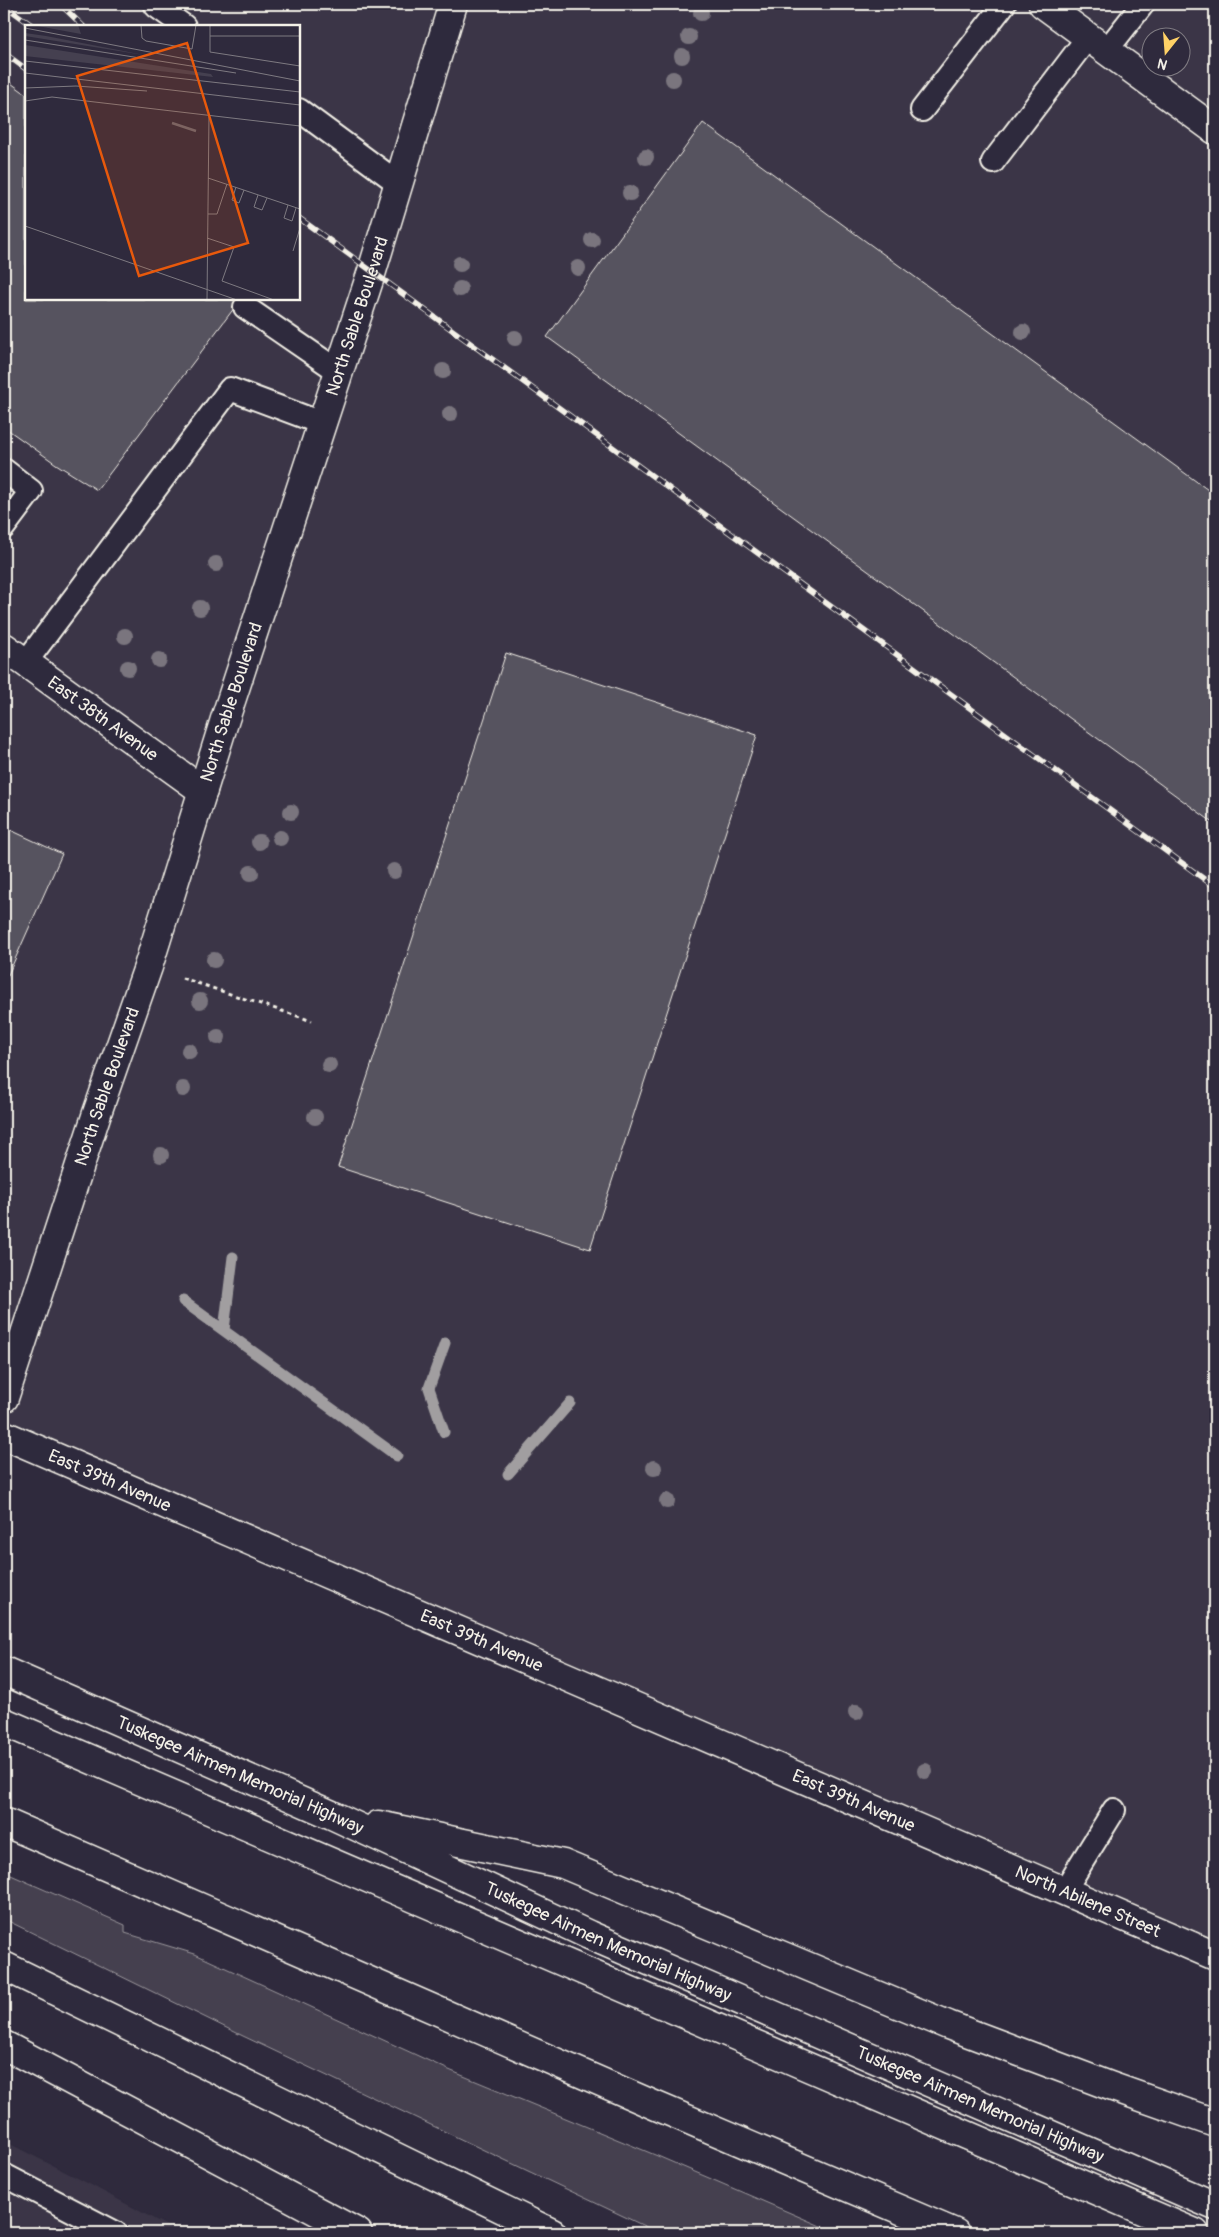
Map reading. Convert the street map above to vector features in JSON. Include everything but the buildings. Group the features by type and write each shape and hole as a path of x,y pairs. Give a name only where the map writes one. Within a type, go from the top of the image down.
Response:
{"main road":[{"name":"North Sable Boulevard","path":"4,1398 97,1113 148,967 321,423 372,271 453,4"},
{"path":"1042,4 1215,130"},
{"name":"East 38th Avenue","path":"4,647 203,791"},
{"name":"East 39th Avenue","path":"4,1435 960,1846"},
{"name":"Tuskegee Airmen Memorial Highway","path":"4,1671 332,1815 598,1939 1215,2206"},
{"path":"4,1722 1195,2233"},
{"path":"332,1815 564,1864 948,2025 1215,2123"},
{"path":"4,1822 636,2097 955,2233"},
{"name":"North Abilene Street","path":"960,1846 1215,1956"},
{"path":"4,1966 552,2233"},
{"path":"4,2045 358,2233"}],"lane":[{"path":"157,4 156,6 183,25"},
{"path":"922,110 1004,4"},
{"path":"993,162 1097,44 1143,4"},
{"path":"300,111 398,183"},
{"path":"245,307 338,371"},
{"path":"26,662 230,388 321,423"},
{"path":"4,470 31,491 4,526"},
{"path":"1064,1891 1114,1810"},
{"path":"4,2175 116,2233"}],"path":[{"path":"148,967 312,1021"}],"shaded area":[{"path":"4,4 1215,4 1215,1956 4,1435"},
{"path":"4,1872 125,1925 125,1933 195,1954 449,2070 660,2157 837,2233 659,2233 243,2036 4,1919"},
{"path":"4,2141 91,2185 180,2233 4,2233"}],"waterway":[{"path":"224,1330 233,1257"},
{"path":"183,1301 397,1456"},
{"path":"444,1432 429,1388 445,1343"},
{"path":"508,1474 570,1403"}],"railway":[{"path":"60,4 82,25"},
{"path":"4,5 32,25"},
{"path":"4,53 25,68"},
{"path":"300,219 1215,887"}]}
